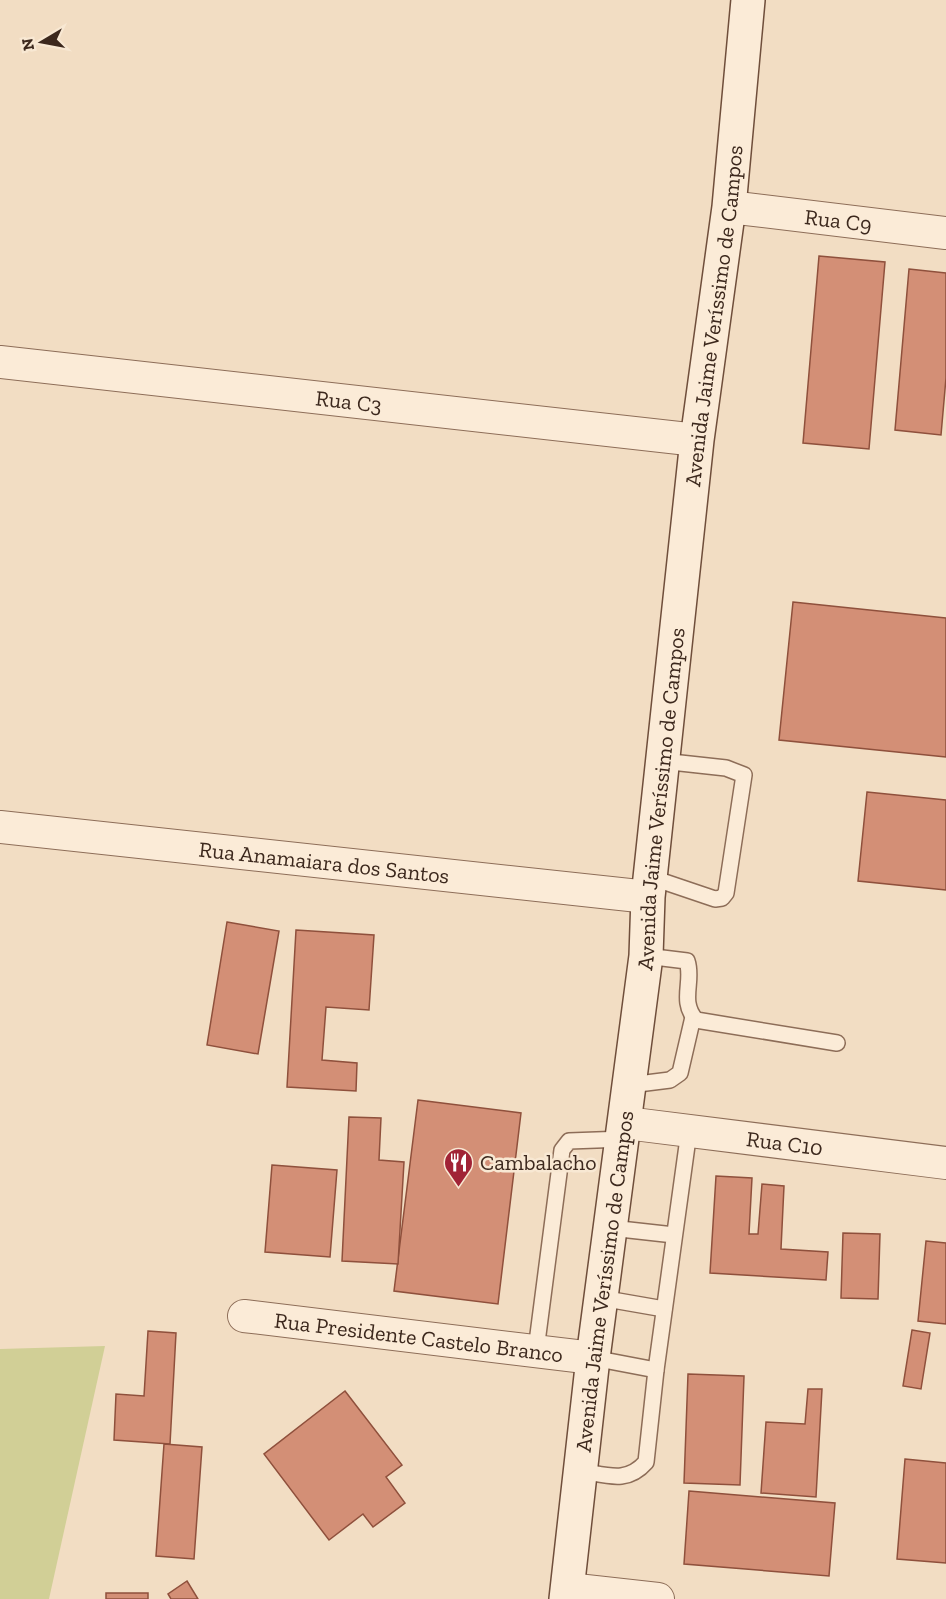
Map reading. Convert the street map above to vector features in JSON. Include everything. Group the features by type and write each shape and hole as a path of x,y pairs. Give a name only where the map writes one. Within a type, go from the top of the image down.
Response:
{"street":[{"name":"Avenida Jaime Veríssimo de Campos","path":"567,1594 593,1358 625,1131 646,956 649,887 697,440 729,207 748,0"},
{"name":"Rua C9","path":"729,207 946,233"},
{"name":"Rua C3","path":"0,362 697,440"},
{"name":"Rua Anamaiara dos Santos","path":"0,827 649,887"},
{"name":"Rua C10","path":"625,1131 689,1131 946,1163"},
{"name":"Rua Presidente Castelo Branco","path":"244,1316 593,1358"},
{"path":"567,1594 658,1599"}],"lane":[{"path":"649,887 715,899 722,898 726,893 744,775 726,768 663,761"},
{"path":"630,1085 670,1080 680,1073 693,1017 686,998 691,972 687,961 646,956"},
{"path":"693,1017 709,1024 837,1043"},
{"path":"536,1350 562,1150 568,1141 625,1131"},
{"path":"580,1471 621,1477 636,1473 646,1462 656,1370 689,1131"},
{"path":"611,1228 674,1235"},
{"path":"601,1298 664,1309"},
{"path":"593,1358 656,1370"}],"shaded area":[{"path":"105,1346 49,1599 0,1599 0,1349"}],"building":[{"path":"819,256 885,262 869,449 803,443"},
{"path":"909,269 946,273 946,378 941,435 895,430"},
{"path":"793,602 946,618 946,757 779,740"},
{"path":"867,792 946,800 946,890 858,881"},
{"path":"227,922 279,931 258,1054 207,1045"},
{"path":"296,930 374,935 369,1010 326,1007 322,1060 357,1063 356,1091 287,1087"},
{"name":"Cambalacho","path":"418,1100 521,1113 498,1304 394,1291"},
{"path":"349,1117 381,1118 379,1160 404,1162 398,1264 342,1261"},
{"path":"272,1165 337,1170 330,1257 265,1252"},
{"path":"716,1176 752,1178 749,1234 758,1234 762,1184 784,1186 781,1249 828,1252 826,1280 710,1273"},
{"path":"843,1233 880,1234 878,1299 841,1298"},
{"path":"926,1241 946,1243 946,1324 918,1321"},
{"path":"912,1330 930,1333 921,1389 903,1386"},
{"path":"148,1331 176,1333 170,1444 114,1440 116,1394 144,1396"},
{"path":"688,1374 744,1376 740,1485 684,1483"},
{"path":"808,1389 822,1389 816,1497 761,1493 766,1422 805,1424"},
{"path":"345,1391 402,1465 386,1477 405,1503 373,1527 363,1514 329,1540 264,1454"},
{"path":"164,1444 202,1447 194,1559 156,1556"},
{"path":"905,1459 946,1463 946,1563 897,1559"},
{"path":"689,1491 835,1503 829,1576 684,1564"},
{"path":"187,1581 198,1599 171,1599 168,1594"},
{"path":"106,1593 148,1593 148,1599 106,1599"}],"place":[{"name":"Cambalacho","path":"459,1188"}]}
